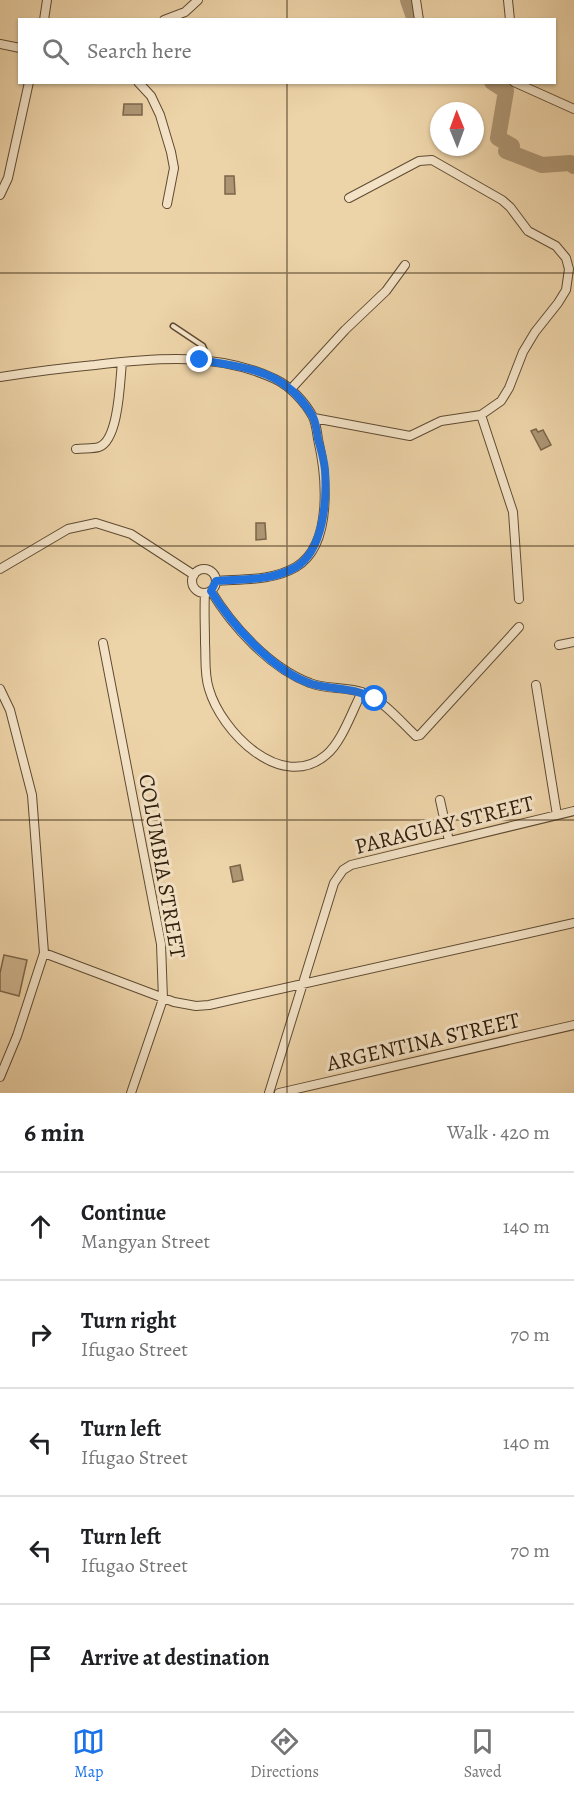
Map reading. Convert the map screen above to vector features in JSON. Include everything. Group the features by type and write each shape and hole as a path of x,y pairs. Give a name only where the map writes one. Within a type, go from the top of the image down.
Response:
{"street":[{"path":"44,18 47,0"},
{"path":"169,18 184,12 198,0"},
{"path":"416,0 419,18"},
{"path":"508,0 510,18"},
{"path":"0,44 18,48"},
{"path":"0,195 8,178 29,84"},
{"path":"140,84 152,96 171,152 174,168 167,204"},
{"path":"520,84 574,109"},
{"path":"314,418 410,436 441,421 481,415 501,401 509,388 523,352 566,290 569,269 566,258 556,246 528,231 502,200 432,160 419,161 349,198"},
{"path":"291,389 345,330 386,291 405,266"},
{"path":"0,377 175,357 249,369 276,379 291,389 314,418 325,468 326,496 317,540 298,566 277,575 257,579 216,581"},
{"path":"76,449 99,447 106,443 116,418 122,362"},
{"path":"481,415 513,512 519,599"},
{"path":"0,569 68,529 96,523 131,534 194,575"},
{"path":"216,581 213,574 207,570 200,570 194,575 193,586 198,591 208,592 247,638 273,661 309,683 362,692 386,707 416,736 420,735 519,627"},
{"path":"216,581 208,592 206,673 208,689 217,710 231,730 264,759 281,765 300,766 325,756 334,746 362,692"},
{"path":"559,645 574,642"},
{"name":"COLUMBIA STREET","path":"103,643 161,944 163,999 131,1093"},
{"path":"536,685 557,814"},
{"path":"0,689 10,710 32,795 44,953 17,1036 0,1077"},
{"path":"440,800 449,841"},
{"name":"PARAGUAY STREET","path":"269,1093 334,883 343,870 351,865 574,811"},
{"path":"44,953 163,999 183,1005 209,1005 574,923"},
{"name":"ARGENTINA STREET","path":"279,1093 574,1025"}],"lane":[{"path":"173,326 203,346 209,362"}],"shaded area":[{"path":"124,104 142,104 142,115 123,115"},
{"path":"225,176 234,176 235,194 225,194"},
{"path":"536,429 538,432 543,430 551,445 541,450 531,431"},
{"path":"256,523 265,523 266,539 256,540"},
{"path":"240,865 243,880 233,882 230,867"},
{"path":"4,955 27,960 19,996 0,991 0,973"}],"waterway":[{"path":"408,0 414,18"},
{"path":"495,84 506,91 498,138 512,146 506,151 542,165 570,163 574,166"}],"route":[{"path":"200,360 249,369 276,379 291,389 314,418 325,468 326,496 317,540 298,566 277,575 257,579 216,581 211,591 223,611 247,638 273,661 309,683 362,692 375,699"}]}
